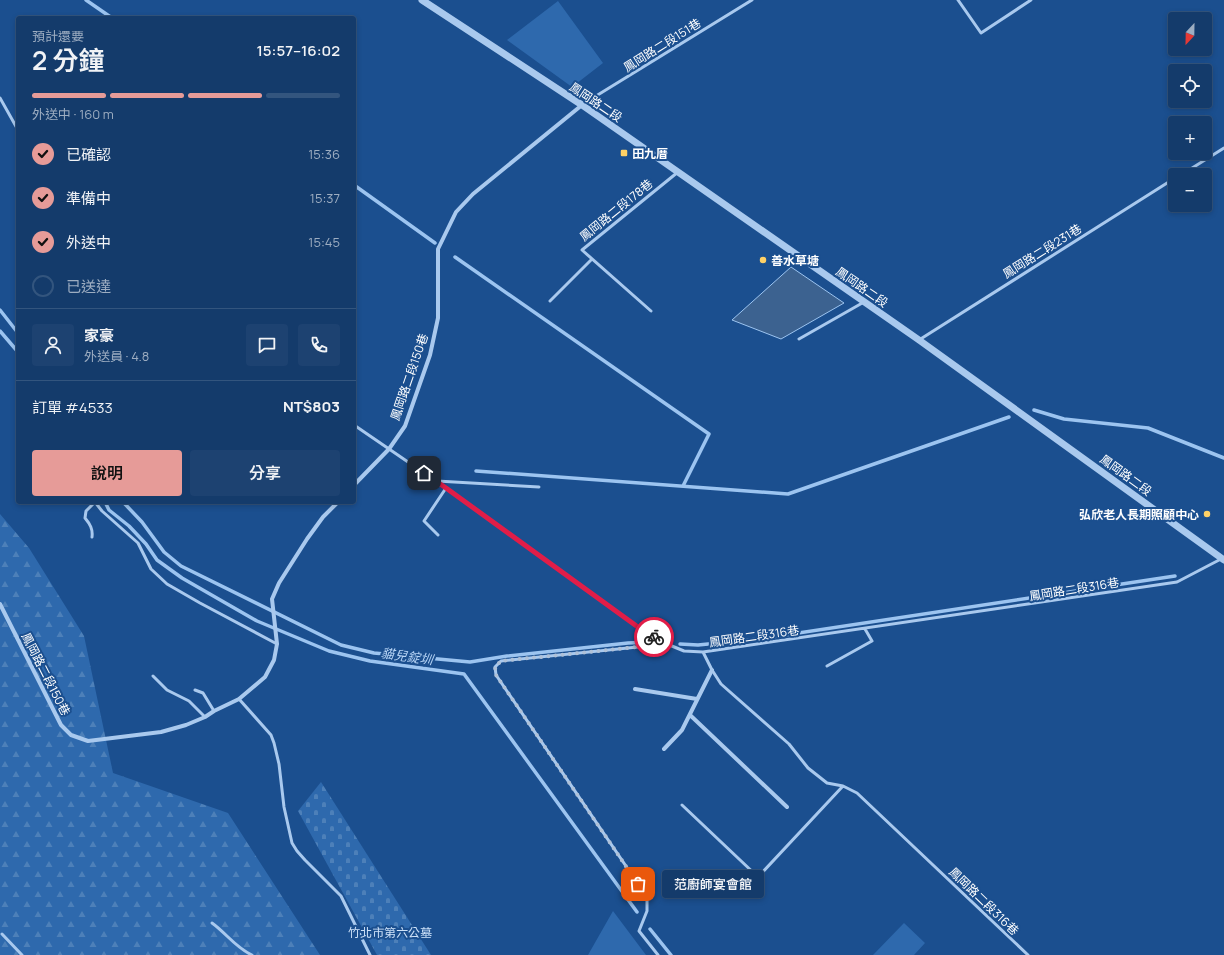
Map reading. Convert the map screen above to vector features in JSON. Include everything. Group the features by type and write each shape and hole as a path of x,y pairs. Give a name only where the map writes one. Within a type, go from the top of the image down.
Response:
{"street":[{"name":"鳳岡路二段","path":"422,0 582,105 919,340 1223,559"},
{"name":"鳳岡路二段150巷","path":"356,483 389,449 405,426 430,355 438,318 438,249 456,212 473,194 582,105"},
{"name":"鳳岡路二段150巷","path":"0,604 61,725 71,735 88,740 161,732 186,725 239,699 265,677 274,660 277,644 272,599 279,583 307,539 323,517 336,504"},
{"path":"664,749 682,730 712,670"},
{"path":"635,688 697,699"},
{"path":"690,715 786,807"}],"lane":[{"name":"鳳岡路二段151巷","path":"582,105 752,0"},
{"path":"958,0 981,33 1031,0"},
{"path":"0,98 16,126"},
{"path":"1191,168 1224,148"},
{"name":"鳳岡路二段178巷","path":"651,311 582,250 678,172"},
{"name":"鳳岡路二段231巷","path":"919,340 1168,182"},
{"path":"550,301 592,259"},
{"path":"799,339 864,302"},
{"path":"356,426 446,488 642,630 667,644 684,651 703,652"},
{"path":"436,481 539,487"},
{"path":"438,535 424,521 446,488"},
{"path":"92,537 93,532 85,518 86,511 93,504"},
{"path":"97,504 102,511 138,543 152,569 167,584 277,644"},
{"name":"鳳岡路二段316巷","path":"1028,955 857,793 843,786 828,783 808,768 790,744 721,684 703,652 1177,582 1223,559"},
{"path":"827,666 872,641 865,629"},
{"path":"658,955 639,931 647,911 647,897 496,675 495,667 501,661 667,644"},
{"path":"153,676 167,690 189,701 205,717"},
{"path":"195,690 203,693 214,711"},
{"path":"239,699 271,735 274,742 279,764 284,807 292,843 300,856 341,896 370,955"},
{"path":"682,805 758,877 843,786"},
{"path":"212,923 221,929 242,951 252,955"},
{"path":"2,934 22,955"}],"green space":[{"path":"558,1 603,63 572,87 507,40"},
{"path":"0,514 29,548 84,636 113,773 228,813 320,955 0,955"},
{"name":"竹北市第六公墓","path":"321,782 431,955 377,955 298,811"},
{"path":"613,911 646,955 588,955"},
{"path":"904,923 925,943 914,955 873,955"}],"shaded area":[{"path":"791,267 844,303 781,339 732,320"}],"waterway":[{"path":"86,0 109,16"},
{"path":"356,186 435,243"},
{"path":"455,257 709,434 683,486"},
{"path":"0,310 16,330"},
{"name":"貓兒錠圳","path":"0,331 16,350"},
{"path":"1034,410 1064,419 1148,428 1224,458"},
{"path":"476,471 788,494 1009,417"},
{"name":"貓兒錠圳","path":"106,504 109,510 129,526 146,544 157,560 182,578 257,621 329,651 370,661 464,674 637,912"},
{"path":"125,504 142,522 164,552 181,566 341,645 374,653 470,662 507,656 628,643 651,642"},
{"path":"680,644 698,645 759,639 1175,576"},
{"name":"貓兒錠圳","path":"650,929 671,955"}],"way so far":[{"path":"638,884 496,675 495,667 501,661 667,644 654,637"}],"place":[{"name":"田九厝","path":"624,153"},
{"name":"善水草塘","path":"763,260"},
{"name":"弘欣老人長期照顧中心","path":"1207,514"},
{"name":"范廚師宴會館","path":"638,884"}],"route":[{"path":"424,473 642,630 654,637"}]}
